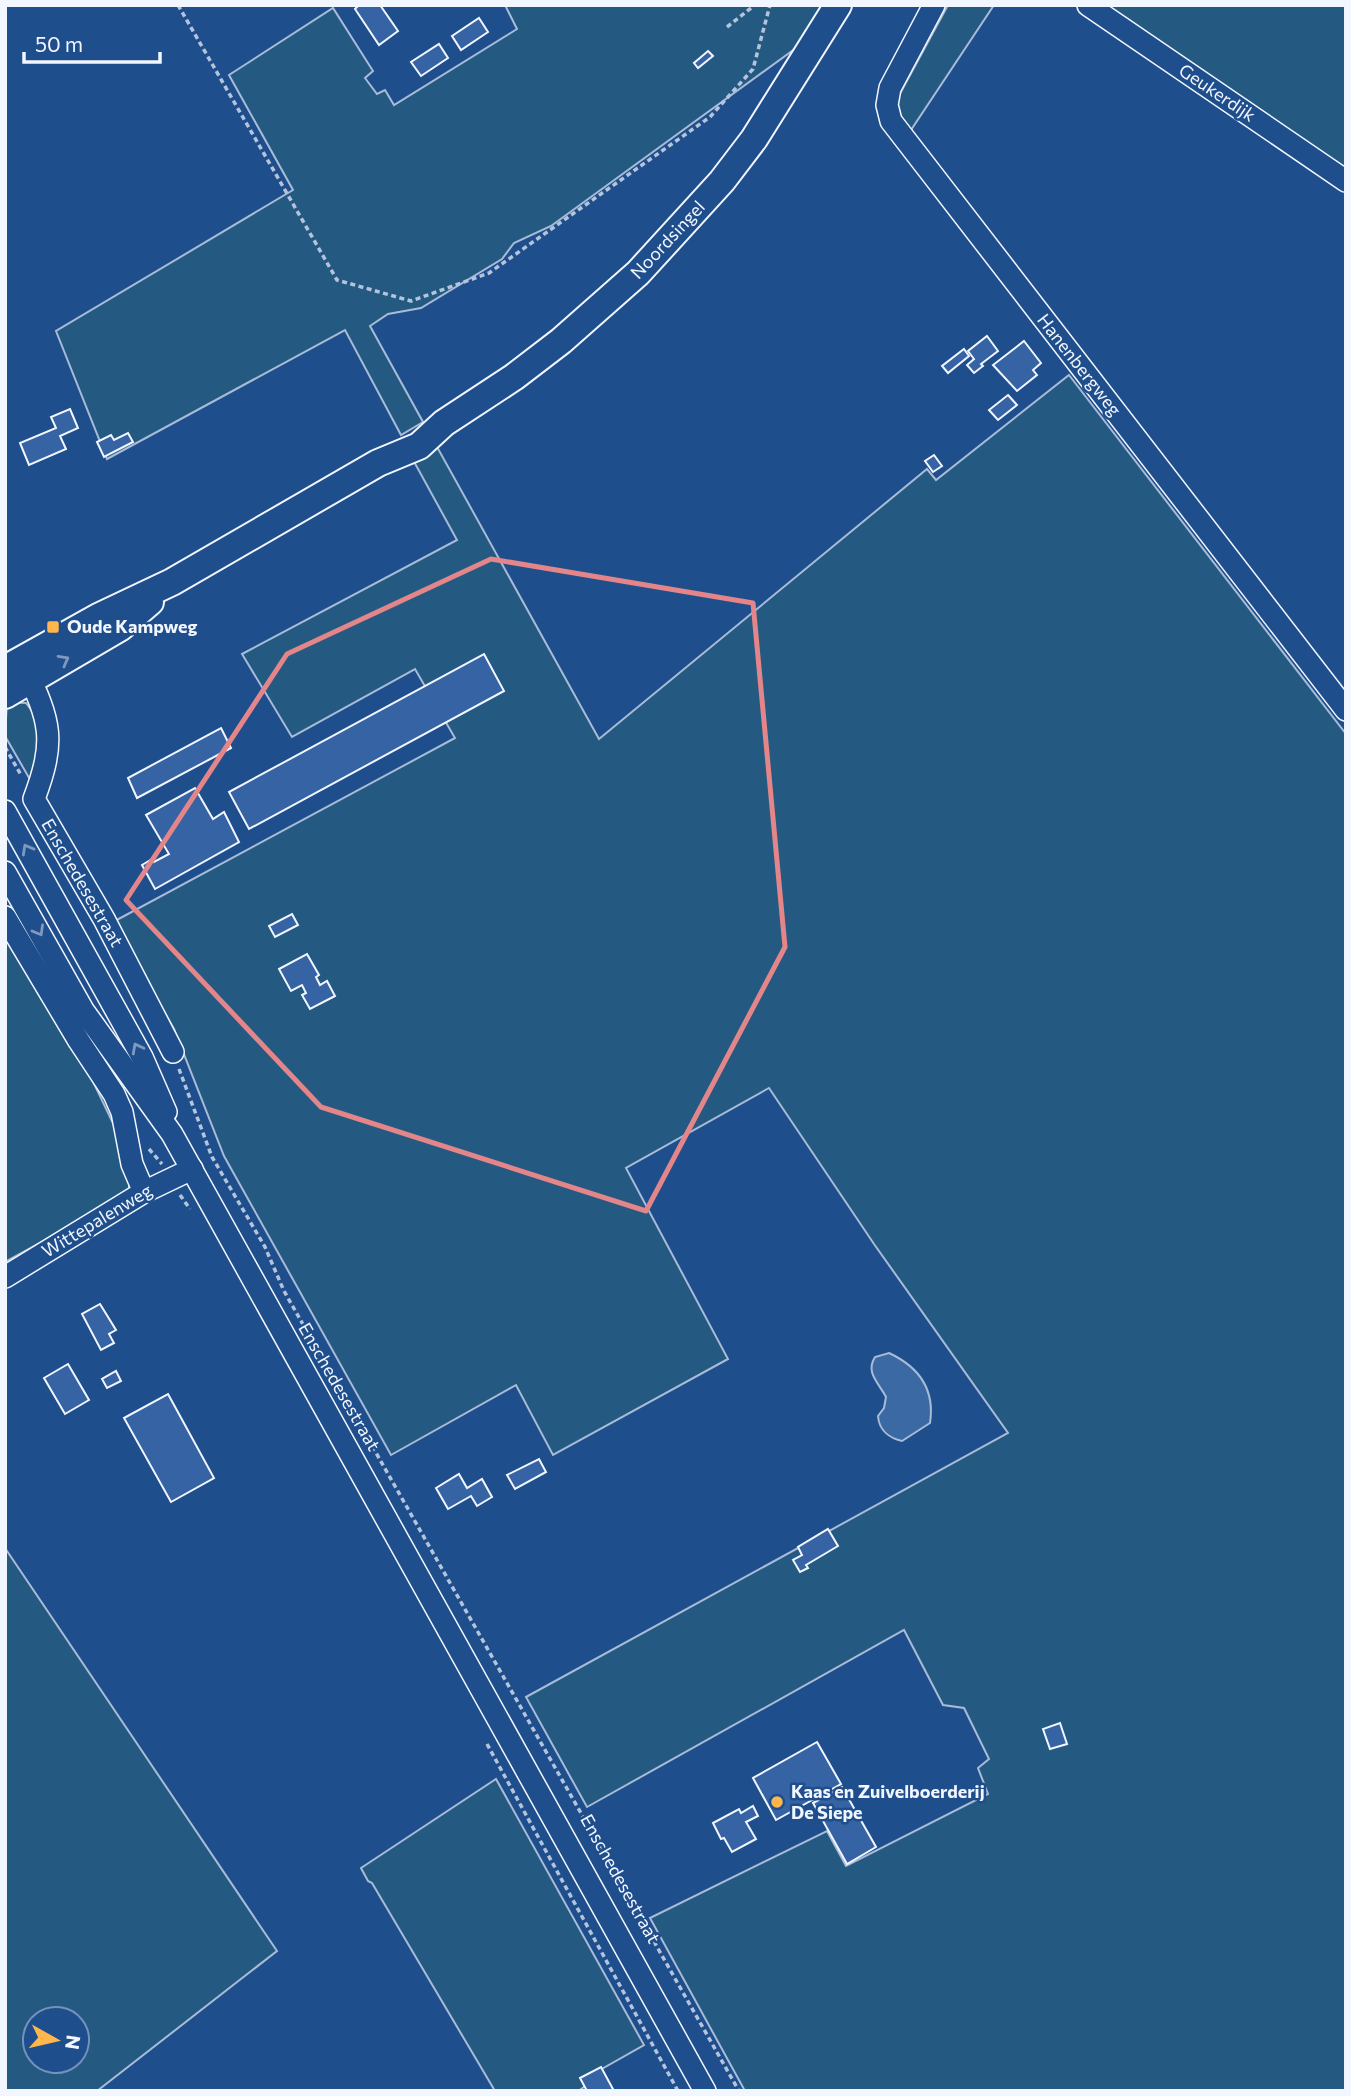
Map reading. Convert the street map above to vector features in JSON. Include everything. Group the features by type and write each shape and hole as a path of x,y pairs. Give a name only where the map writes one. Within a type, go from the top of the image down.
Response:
{"main road":[{"name":"Noordsingel","path":"5,695 19,669 97,617 172,582 378,463 419,446 444,423 514,377 561,341 638,274 722,181 754,139 838,5"}],"street":[{"name":"Hanenbergweg","path":"934,5 890,88 887,105 891,121 1346,710"},
{"name":"Geukerdijk","path":"1087,5 1346,181"},
{"name":"Enschedesestraat","path":"19,669 44,714 49,733 49,749 34,799 104,919 173,1052"},
{"name":"Enschedesestraat","path":"5,811 142,1057 164,1106 172,1134"},
{"name":"Enschedesestraat","path":"5,872 83,1010 172,1134 705,2091"},
{"path":"5,917 114,1094 122,1112 132,1164 144,1192"},
{"name":"Wittepalenweg","path":"5,1277 144,1192 192,1169"}],"path":[{"path":"178,5 337,280 411,301 489,273 710,117 753,69 770,5"},
{"path":"727,27 755,5"},
{"path":"5,747 34,799"},
{"name":"Enschedesestraat","path":"173,1052 212,1157 265,1247 290,1301 740,2091"}],"highlighted area":[{"path":"491,559 753,603 785,947 646,1211 321,1107 126,900 287,654"}],"shaded area":[{"path":"505,5 825,5 807,40 551,226 514,243 502,259 421,308 388,314 370,326 423,422 401,435 345,330 107,459 56,331 293,190 229,75 333,8 373,71 365,78 377,94 385,90 394,105 517,29"},
{"path":"948,5 994,5 909,133 897,117 896,101"},
{"path":"1106,5 1346,5 1346,168 1344,169"},
{"path":"1069,375 1346,734 1346,2091 745,2091 650,1918 827,1831 846,1866 988,1794 978,1768 989,1759 964,1708 943,1705 904,1630 587,1807 526,1697 1008,1433 874,1244 769,1088 626,1168 728,1359 553,1455 516,1385 391,1455 224,1156 174,1029 113,922 455,738 415,669 292,737 242,654 457,540 412,458 436,445 599,739 927,469 936,480"},
{"path":"7,702 26,703 40,722 43,743 32,783 5,736"},
{"path":"5,935 88,1071 122,1142 129,1195 5,1262"},
{"path":"889,1353 909,1365 923,1381 930,1400 930,1423 902,1441 886,1433 878,1416 884,1408 886,1397 874,1378 872,1363 875,1357"},
{"path":"5,1548 277,1951 97,2091 5,2091"},
{"path":"496,1779 644,2045 584,2079 584,2087 578,2091 495,2091 361,1868"}],"building":[{"path":"359,5 380,5 398,31 379,45 355,9"},
{"path":"479,18 488,32 461,50 452,36"},
{"path":"439,44 448,58 421,76 411,62"},
{"path":"708,51 713,56 698,68 694,63"},
{"path":"987,336 998,351 974,373 967,365 974,359 968,351"},
{"path":"1024,341 1041,363 1033,370 1037,375 1017,391 993,365"},
{"path":"964,349 969,356 948,373 942,366"},
{"path":"1008,395 1017,405 998,420 989,410"},
{"path":"70,409 78,428 60,436 66,449 29,465 20,443 56,428 51,417"},
{"path":"128,433 133,442 104,457 97,442 111,435 114,440"},
{"path":"934,455 942,466 933,472 925,461"},
{"path":"484,654 504,691 249,829 229,792"},
{"path":"221,728 231,748 137,798 128,778"},
{"path":"195,788 213,819 224,812 239,842 155,889 142,865 169,854 146,815"},
{"path":"292,914 298,925 275,937 269,926"},
{"path":"307,954 319,975 316,977 320,985 327,981 335,996 310,1009 302,995 306,993 302,985 291,991 279,969"},
{"path":"100,1304 116,1330 109,1334 114,1343 101,1350 82,1314"},
{"path":"68,1364 89,1400 65,1414 44,1378"},
{"path":"116,1371 121,1381 107,1388 102,1379"},
{"path":"168,1394 214,1478 171,1502 124,1418"},
{"path":"539,1459 546,1472 515,1489 507,1475"},
{"path":"459,1474 467,1488 482,1479 492,1497 477,1506 471,1496 448,1509 436,1488"},
{"path":"828,1529 838,1546 806,1565 808,1568 800,1572 793,1560 802,1555 798,1547"},
{"path":"1060,1723 1067,1744 1050,1749 1043,1729"},
{"path":"817,1742 841,1784 776,1820 753,1778"},
{"path":"842,1787 876,1847 847,1864 813,1803"},
{"path":"753,1806 758,1816 746,1822 756,1839 732,1852 713,1823 739,1809 741,1813"},
{"path":"601,2067 614,2091 587,2091 580,2078"}],"place":[{"name":"Oude Kampweg","path":"53,627"},
{"name":"Kaas en Zuivelboerderij De Siepe","path":"777,1802"}]}
